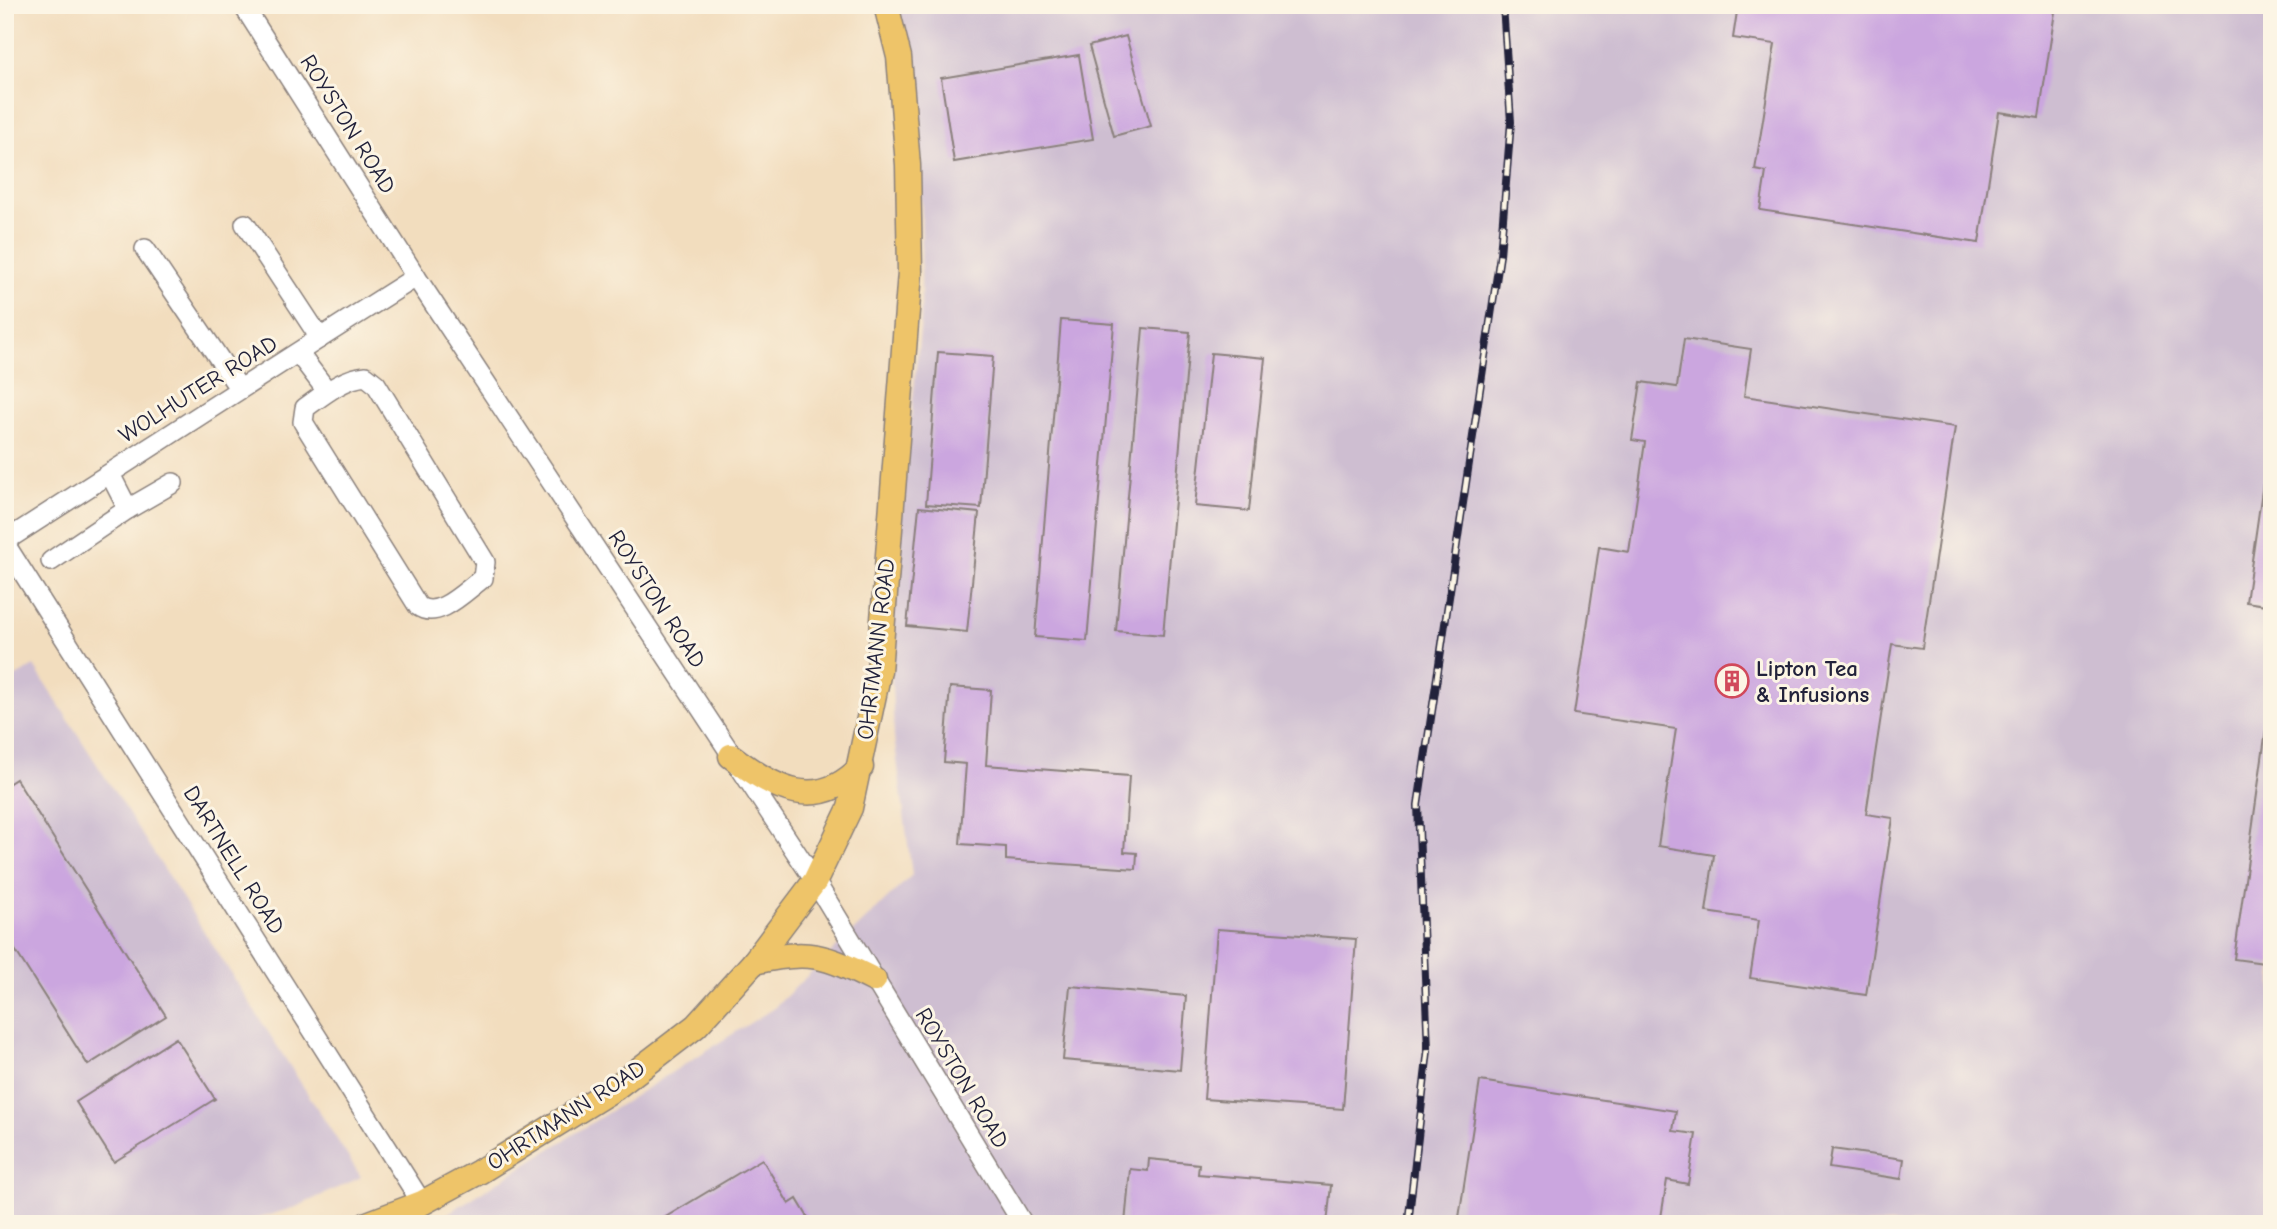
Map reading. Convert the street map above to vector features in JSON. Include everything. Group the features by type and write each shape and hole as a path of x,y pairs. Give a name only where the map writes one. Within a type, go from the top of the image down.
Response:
{"main road":[{"name":"OHRTMANN ROAD","path":"367,1224 422,1203 479,1172 615,1088 696,1026 754,962 814,881 850,808 861,767 879,671 910,272 908,165 899,57 886,5"},
{"path":"731,756 779,788 806,793 833,789 847,781 861,767"},
{"path":"754,962 811,955 827,957 874,980"}],"street":[{"name":"ROYSTON ROAD","path":"243,5 416,278 814,881 1023,1224"},
{"path":"245,224 320,338"},
{"path":"145,249 239,388"},
{"name":"WOLHUTER ROAD","path":"5,542 239,388 299,354 416,278"},
{"path":"299,354 327,391"},
{"path":"366,376 376,384 485,562 483,578 436,611 425,611 418,606 305,428 305,408 327,391 356,377 366,376"},
{"path":"110,474 128,509"},
{"path":"51,561 128,509 173,483"},
{"name":"DARTNELL ROAD","path":"5,542 422,1203"}],"shaded area":[{"path":"899,5 2272,5 2272,1224 431,1224 774,1008 912,875 894,737 890,626 921,320 922,163 909,54"},
{"path":"34,666 361,1177 296,1207 238,1224 5,1224 5,682"}],"building":[{"path":"1738,5 2056,5 2039,118 1999,112 1979,243 1760,210 1766,172 1755,170 1775,44 1733,38"},
{"path":"1126,36 1151,126 1114,136 1089,46"},
{"path":"1079,55 1093,139 954,162 941,78"},
{"path":"1061,320 1114,324 1087,641 1035,637"},
{"path":"1143,328 1190,332 1163,635 1116,631"},
{"name":"Lipton Tea & Infusions","path":"1684,339 1751,349 1744,396 1955,427 1922,648 1892,644 1866,814 1893,818 1866,995 1750,978 1759,920 1706,912 1714,855 1658,846 1676,729 1574,714 1599,547 1629,552 1645,442 1632,440 1641,382 1677,387"},
{"path":"938,352 993,356 981,508 926,504"},
{"path":"1211,353 1265,358 1249,511 1195,506"},
{"path":"2272,435 2272,606 2246,602"},
{"path":"919,507 979,513 967,632 907,626"},
{"path":"950,687 991,690 986,765 1129,776 1124,852 1137,853 1136,869 1006,860 1006,847 960,844 966,764 944,762"},
{"path":"2270,701 2272,702 2272,964 2234,959"},
{"path":"16,779 166,1016 88,1065 5,934 5,786"},
{"path":"1217,929 1356,939 1343,1109 1204,1099"},
{"path":"1070,986 1186,996 1180,1070 1063,1060"},
{"path":"176,1038 215,1099 114,1162 76,1102"},
{"path":"1480,1081 1676,1111 1673,1131 1696,1134 1688,1184 1667,1180 1660,1224 1458,1224"},
{"path":"1832,1149 1904,1159 1901,1179 1829,1168"},
{"path":"762,1159 789,1204 797,1199 812,1224 654,1224"},
{"path":"1149,1159 1199,1164 1198,1174 1331,1185 1327,1224 1125,1224 1130,1169 1148,1171"}],"railway":[{"path":"1408,1224 1428,1050 1418,805 1500,255 1511,122 1503,5"}],"place":[{"name":"Lipton Tea & Infusions","path":"1732,681"}]}
